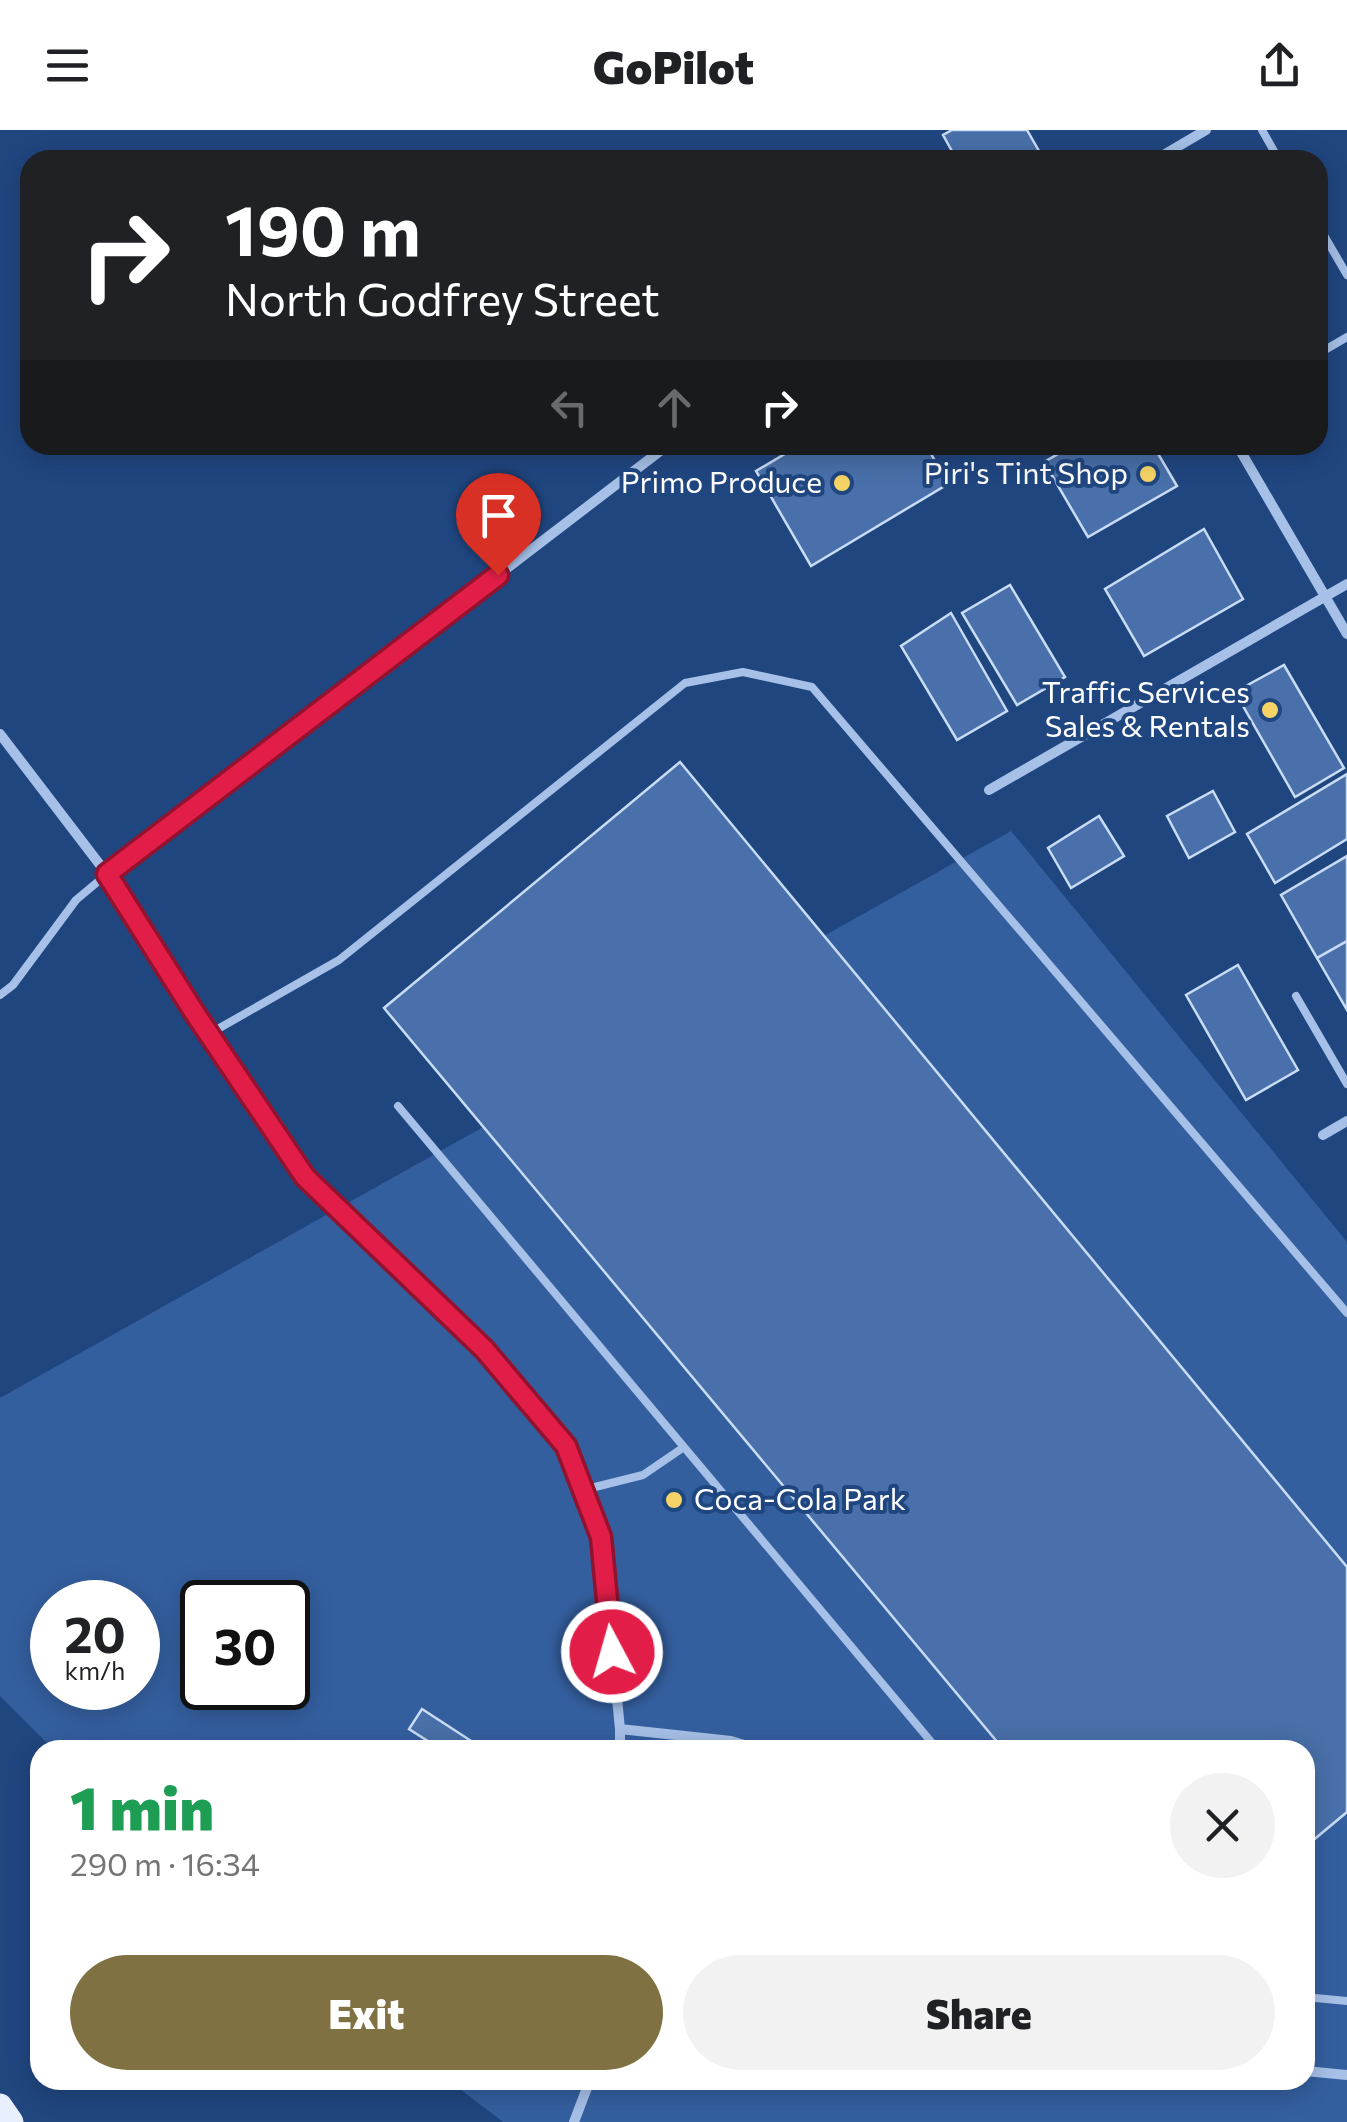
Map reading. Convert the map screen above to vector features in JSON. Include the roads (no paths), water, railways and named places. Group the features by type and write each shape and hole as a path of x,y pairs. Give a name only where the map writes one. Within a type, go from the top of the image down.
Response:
{"main road":[{"path":"0,2106 12,2122"}],"street":[{"path":"1172,150 1206,130"},
{"path":"107,874 655,455"},
{"path":"1243,455 1347,634"},
{"path":"989,790 1347,584"},
{"path":"0,734 107,874 305,1177 484,1349 566,1446 601,1537 620,1740"},
{"path":"1323,1135 1347,1120"},
{"path":"620,1729 721,1740"},
{"path":"1315,2071 1347,2075"},
{"path":"574,2122 586,2090"}],"lane":[{"path":"1328,242 1347,275"},
{"path":"209,1034 339,960 685,684 743,672 812,687 1347,1313"},
{"path":"0,995 13,985 76,900 107,874"},
{"path":"1296,996 1347,1084"},
{"path":"398,1106 930,1740"},
{"path":"583,1490 643,1475 684,1447"},
{"path":"1315,1998 1347,2001"}],"place":[{"name":"Piri's Tint Shop","path":"1148,474"},
{"name":"Primo Produce","path":"842,483"},
{"name":"Traffic Services Sales & Rentals","path":"1270,710"},
{"name":"Coca-Cola Park","path":"674,1500"}]}
